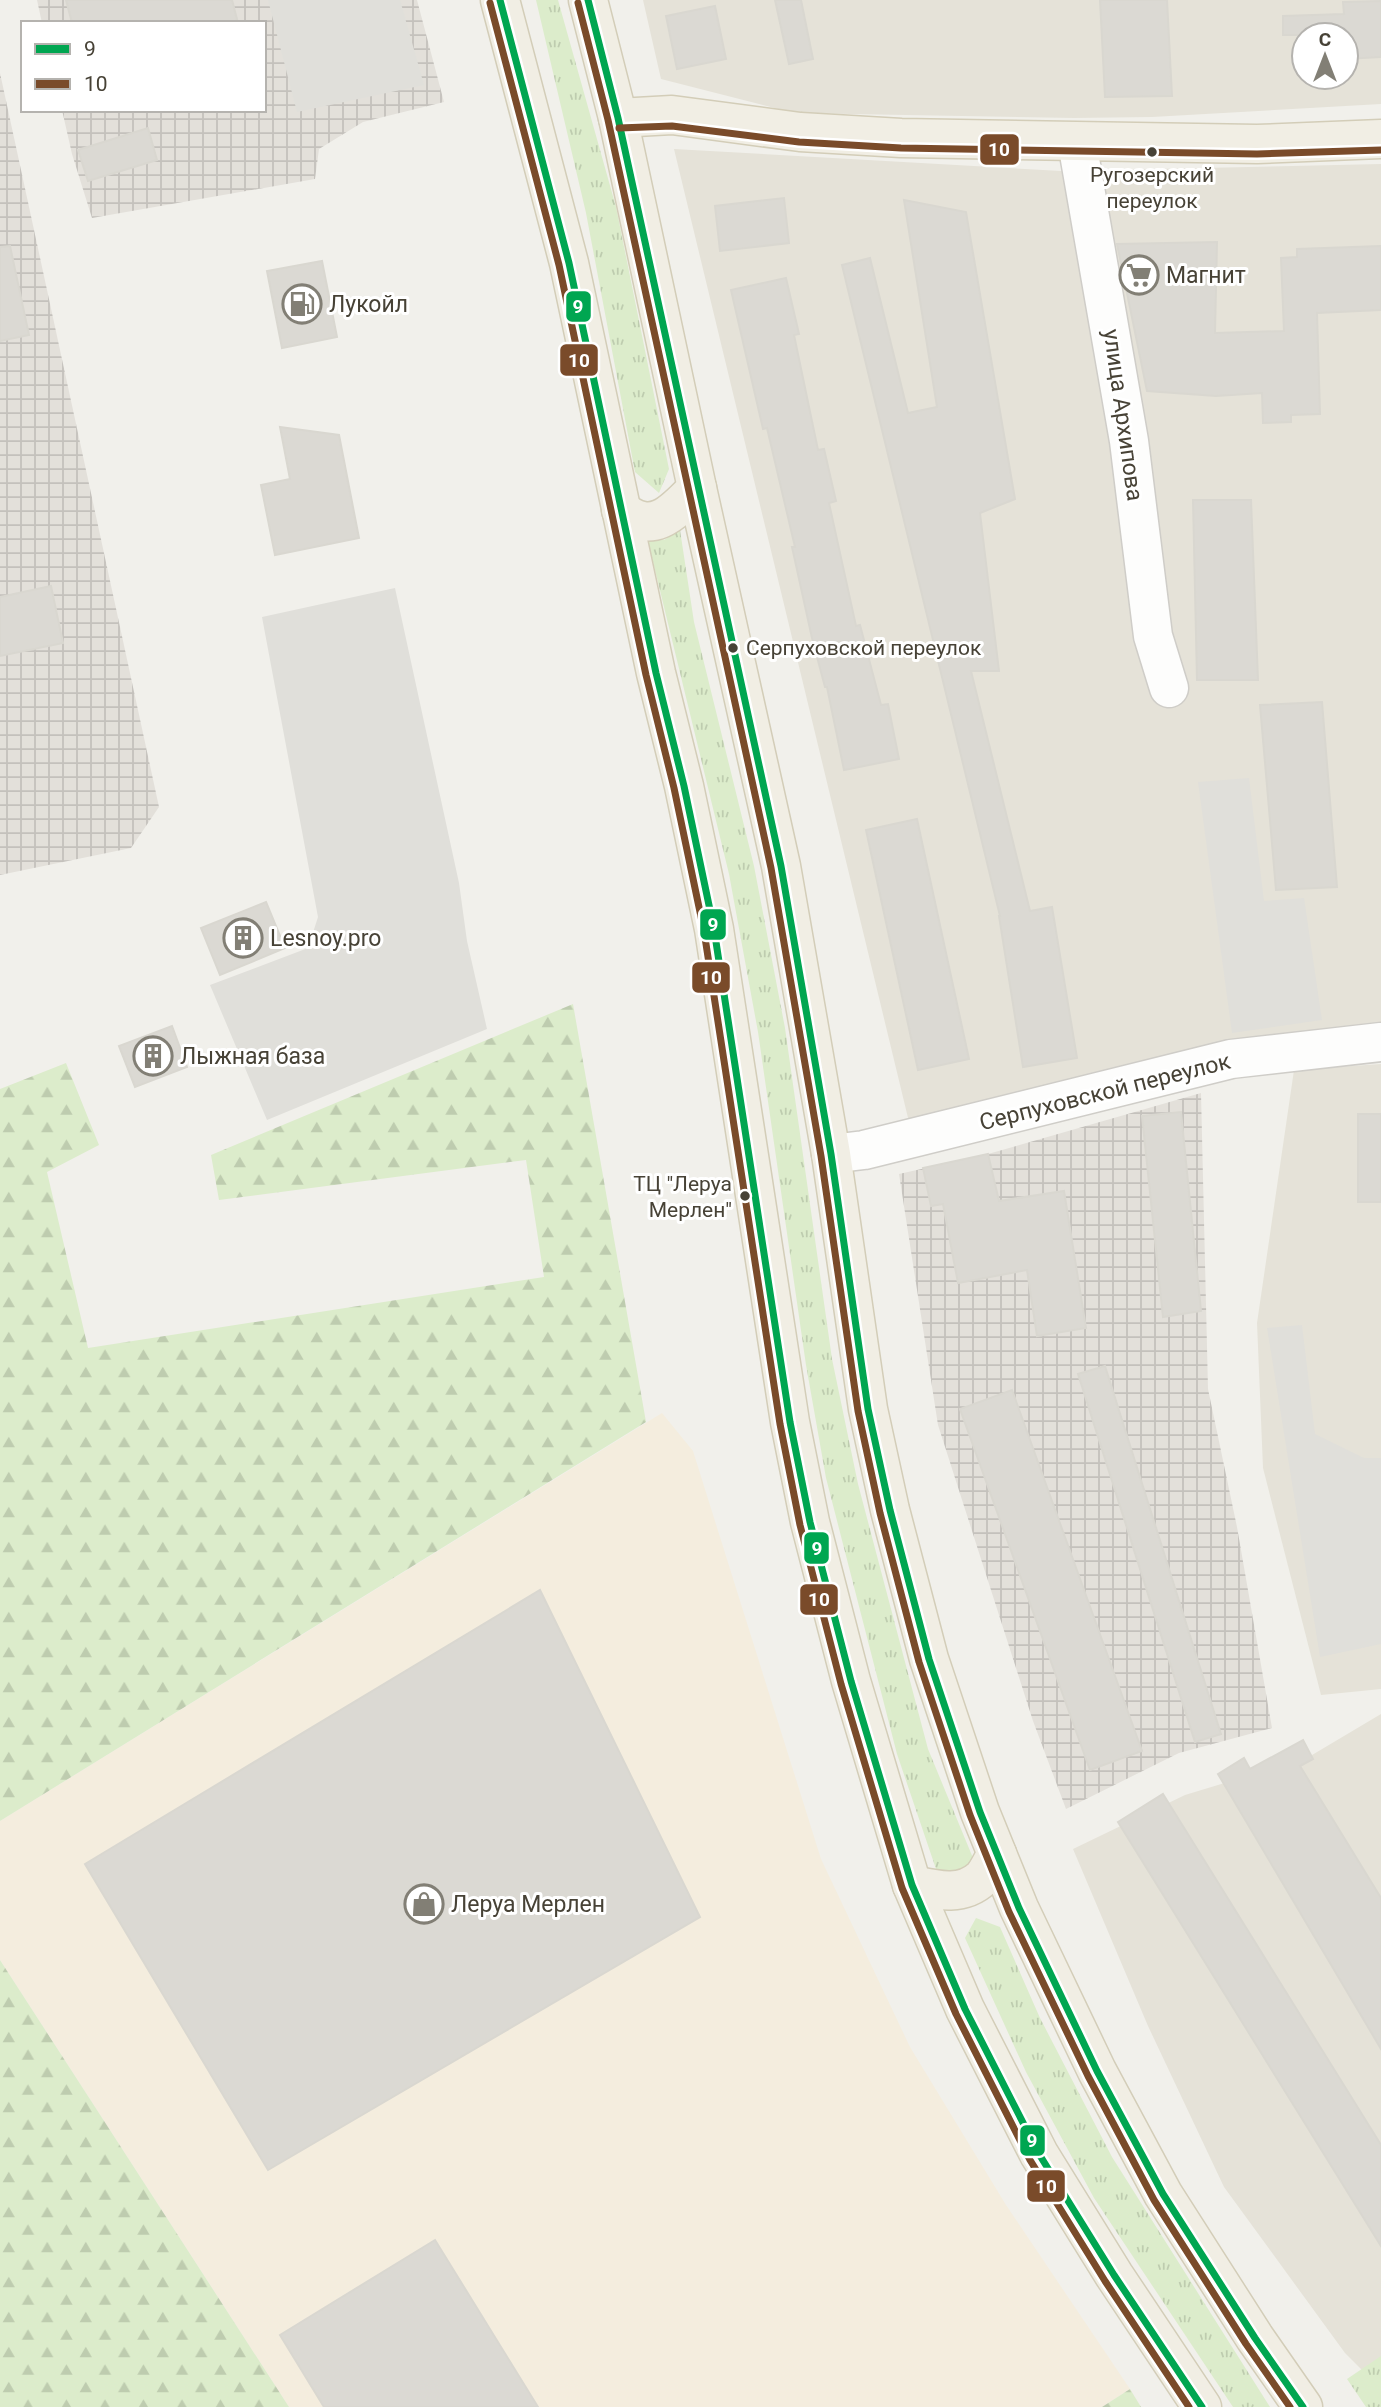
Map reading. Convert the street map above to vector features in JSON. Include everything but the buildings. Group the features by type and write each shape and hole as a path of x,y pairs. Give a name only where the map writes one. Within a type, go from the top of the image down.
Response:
{"main road":[{"path":"500,0 569,263 656,674 684,786 713,929 770,1303 810,1522 851,1681 912,1885 965,2009 1039,2154 1114,2275 1202,2407"},
{"path":"588,0 618,117 781,866 831,1154 868,1409 890,1510 929,1659 980,1812 1019,1908 1097,2071 1163,2194 1255,2338 1303,2407"},
{"path":"618,117 672,115 800,132 1077,142 1257,144 1381,139"},
{"path":"621,510 633,520 656,522 676,511 697,488"},
{"path":"912,1885 939,1891 963,1890 983,1877 997,1854"},
{"path":"940,1950 950,1924 967,1909 992,1905 1019,1908"}],"street":[{"name":"улица Архипова","path":"1077,142 1129,441 1153,636 1169,688"},
{"name":"Серпуховской переулок","path":"831,1154 864,1150 1231,1059 1381,1042"}],"shaded area":[{"path":"37,0 417,0 444,102 363,122 319,149 315,179 92,218 62,112 266,112 266,21 42,21"},
{"path":"268,0 400,0 424,85 297,112"},
{"path":"643,0 1381,0 1381,104 1152,117 794,113 661,79"},
{"path":"0,73 159,807 131,848 0,875"},
{"path":"674,149 1061,171 1381,164 1381,1027 909,1122"},
{"path":"395,588 459,883 467,941 487,1029 267,1120 210,985 308,948 318,917 262,617"},
{"path":"1249,778 1264,901 1304,898 1322,1020 1232,1033 1198,782"},
{"path":"1381,1064 1381,1689 1321,1695 1263,1468 1257,1323 1294,1070"},
{"path":"1201,1093 1208,1389 1237,1527 1272,1728 1179,1753 1066,1809 1033,1721 938,1425 899,1174 988,1154"},
{"path":"1302,1325 1315,1434 1364,1458 1381,1458 1381,1644 1320,1657 1267,1328"},
{"path":"662,1413 693,1451 821,1859 910,2047 1006,2205 1130,2389 1102,2407 289,2407 0,1960 0,1821"},
{"path":"1381,1714 1381,2389 1345,2353 1224,2187 1148,2026 1073,1849 1185,1795 1307,1758"}],"green space":[{"path":"536,0 558,0 616,207 669,469 659,493 635,472 586,213"},
{"path":"680,530 694,622 754,866 785,1028 832,1359 858,1484 928,1749 973,1858 970,1871 946,1876 936,1869 897,1754 826,1478 806,1365 758,1032 729,874 646,533 664,540"},
{"path":"573,1004 646,1422 0,1821 0,1089 66,1063 99,1145 47,1172 88,1348 544,1277 526,1160 219,1200 211,1155"},
{"path":"976,1918 1000,1927 1040,2018 1112,2157 1270,2407 1233,2407 1094,2198 1026,2072 965,1938"},
{"path":"0,1960 289,2407 0,2407"},
{"path":"1381,2356 1381,2407 1366,2407 1347,2379"},
{"path":"1130,2389 1141,2407 1102,2407"}],"transit line":[{"name":"9","path":"500,0 569,263 656,673 684,786 714,929 790,1422 810,1522 851,1681 912,1885 965,2009 1039,2154 1114,2275 1202,2407"},
{"name":"9","path":"588,0 618,118 781,866 831,1154 868,1409 890,1510 929,1659 980,1812 1019,1908 1097,2071 1163,2194 1255,2338 1303,2407"},
{"name":"10","path":"490,3 559,265 646,675 674,788 704,931 780,1424 800,1525 841,1684 902,1888 956,2014 1030,2160 1105,2281 1189,2407"},
{"name":"10","path":"578,3 608,120 771,868 821,1156 858,1411 880,1513 919,1662 970,1815 1009,1912 1088,2076 1154,2200 1246,2344 1290,2407"},
{"name":"10","path":"619,128 672,126 799,142 901,148 1257,154 1381,150"}],"place":[{"name":"Ругозерский переулок","path":"1152,152"},
{"name":"Магнит","path":"1139,275"},
{"name":"Лукойл","path":"302,304"},
{"name":"Серпуховской переулок","path":"733,648"},
{"name":"Lesnoy.pro","path":"243,938"},
{"name":"Лыжная база","path":"153,1056"},
{"name":"ТЦ \"Леруа Мерлен\"","path":"745,1196"},
{"name":"Леруа Мерлен","path":"424,1904"}]}
